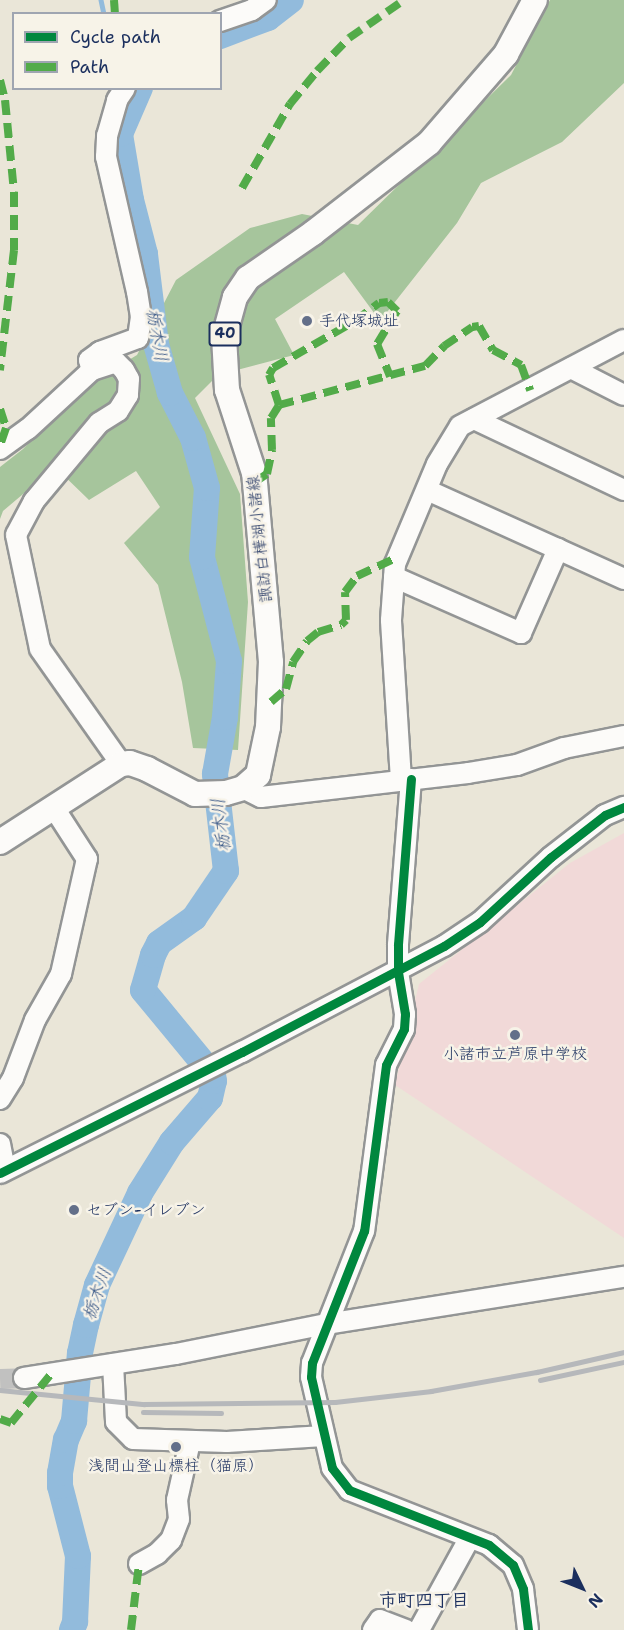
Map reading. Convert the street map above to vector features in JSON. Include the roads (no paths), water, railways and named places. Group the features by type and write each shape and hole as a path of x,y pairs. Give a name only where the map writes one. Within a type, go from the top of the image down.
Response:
{"main road":[{"name":"諏訪白樺湖小諸線","path":"243,788 258,775 260,766 271,702 271,662 254,473 227,390 224,337 235,297 248,278 313,233 429,143 506,54 535,0"},
{"path":"0,842 121,764 130,763 147,769 195,794 226,793 243,788"}],"street":[{"path":"222,20 252,10 266,0"},
{"path":"92,370 89,360 100,352 138,338 141,317 106,157 106,135 117,100 124,90"},
{"path":"528,1630 523,1588 513,1566 489,1545 349,1490 332,1468 310,1377 312,1363 326,1324 363,1231 386,1065 404,1029 405,1014 398,972 406,779 391,642 395,564 437,464 460,426 624,340"},
{"path":"0,449 28,429 92,370 116,362 124,370 129,379 128,395 118,411 99,423 34,501 16,535 40,649 121,764"},
{"path":"571,368 624,395"},
{"path":"474,419 624,490"},
{"path":"427,490 624,579"},
{"path":"394,577 521,633 558,549"},
{"path":"243,788 261,797 517,765 564,748 624,736"},
{"path":"0,1144 2,1172 398,972 480,922 551,857 605,815 624,807"},
{"path":"0,1099 13,1078 34,1020 61,974 87,859 54,808"},
{"path":"24,1378 104,1366 326,1324 624,1277"},
{"path":"104,1366 116,1422 124,1433 133,1439 190,1442 324,1436"},
{"path":"139,1564 157,1554 171,1540 179,1519 177,1500 190,1442"},
{"path":"419,1630 469,1539"},
{"path":"373,1630 380,1620 406,1630"}],"waterway":[{"path":"101,0 104,12"},
{"name":"栃木川","path":"222,35 268,18 291,0"},
{"name":"栃木川","path":"72,1630 75,1622 78,1556 60,1486 60,1473 66,1440 74,1421 80,1353 86,1325 97,1285 140,1193 172,1142 210,1098 214,1081 213,1075 143,990 153,955 159,943 194,918 226,871 215,774 225,717 229,661 202,557 207,488 193,438 170,393 156,344 145,254 131,200 120,134 139,90"}],"tunnel":[{"path":"0,1379 24,1378"}],"railway":[{"path":"0,1390 144,1404 335,1402 431,1391 537,1372 624,1352"},
{"path":"540,1380 624,1362"},
{"path":"143,1412 221,1413"}],"place":[{"name":"手代塚城址","path":"307,321"},
{"name":"小諸市立芦原中学校","path":"515,1035"},
{"name":"セブン-イレブン","path":"74,1210"},
{"name":"浅間山登山標柱（猫原）","path":"176,1447"}],"district":[{"name":"市町四丁目","path":"424,1600"}]}
